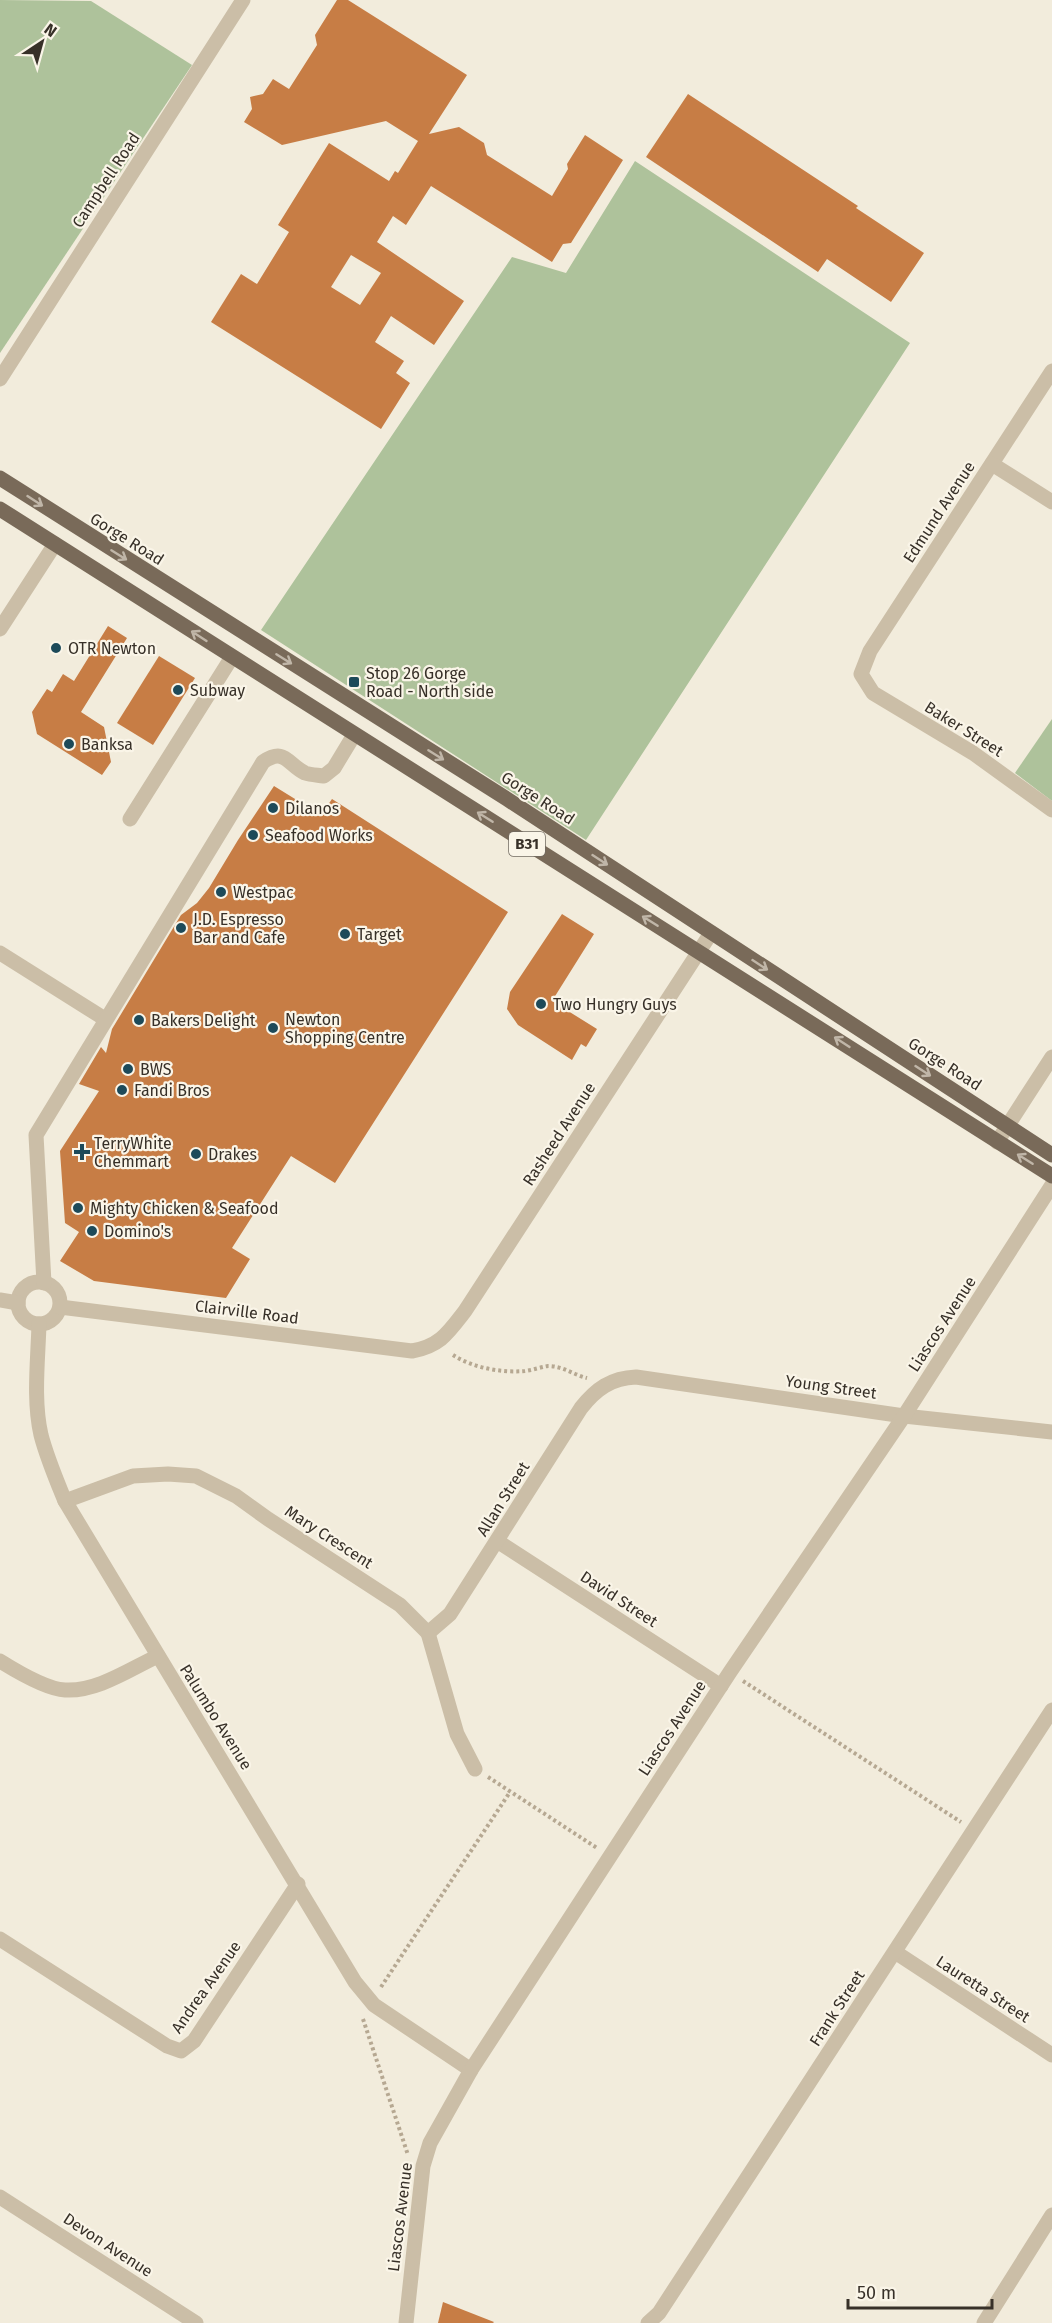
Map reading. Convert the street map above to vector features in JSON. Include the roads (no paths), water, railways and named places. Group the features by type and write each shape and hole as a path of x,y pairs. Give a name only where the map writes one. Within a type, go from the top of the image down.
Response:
{"main road":[{"name":"Gorge Road","path":"0,478 711,933 1052,1155"},
{"name":"B31","path":"0,509 1052,1176"},
{"path":"55,544 69,524"},
{"path":"221,619 232,657"},
{"path":"354,735 386,724"}],"street":[{"name":"Campbell Road","path":"0,379 243,0"},
{"name":"Edmund Avenue","path":"861,675 870,651 1052,371"},
{"path":"992,464 1052,502"},
{"path":"0,629 55,544"},
{"path":"130,819 232,657"},
{"name":"Baker Street","path":"861,675 873,693 973,753 1052,810"},
{"path":"44,1283 36,1135 105,1018 263,762 272,756 281,756 306,773 324,776 334,768 354,735"},
{"name":"Rasheed Avenue","path":"430,1348 445,1336 465,1311 711,933"},
{"path":"0,953 105,1018"},
{"path":"997,1142 1052,1057"},
{"name":"Liascos Avenue","path":"406,2323 423,2166 430,2143 471,2070 720,1686 904,1416 1052,1185"},
{"path":"44,1283 56,1291 60,1307 56,1316 50,1321 39,1324 27,1320 20,1311 18,1303 22,1291 28,1286 44,1283"},
{"path":"0,1300 18,1303"},
{"name":"Clairville Road","path":"60,1307 412,1351 430,1348"},
{"name":"Palumbo Avenue","path":"39,1324 37,1391 41,1433 50,1464 65,1501 355,1982 374,2005 471,2070"},
{"name":"Young Street","path":"607,1383 623,1377 636,1377 904,1416 1052,1432"},
{"name":"Allan Street","path":"428,1633 450,1614 581,1408 593,1393 607,1383"},
{"name":"Mary Crescent","path":"65,1501 133,1476 168,1474 196,1476 236,1496 400,1605 428,1633 457,1734 475,1769"},
{"name":"David Street","path":"497,1541 720,1686"},
{"path":"0,1661 28,1677 64,1690 103,1682 158,1656"},
{"name":"Frank Street","path":"648,2323 659,2313 974,1830 1050,1719"},
{"name":"Andrea Avenue","path":"0,1939 167,2046 181,2051 194,2041 298,1884"},
{"name":"Lauretta Street","path":"895,1952 1052,2055"},
{"name":"Devon Avenue","path":"0,2197 196,2323"},
{"path":"984,2323 1052,2215"}],"place":[{"name":"OTR Newton","path":"56,648"},
{"name":"Stop 26 Gorge Road - North side","path":"354,682"},
{"name":"Subway","path":"178,690"},
{"name":"Banksa","path":"69,744"},
{"name":"Dilanos","path":"273,808"},
{"name":"Seafood Works","path":"253,835"},
{"name":"Westpac","path":"221,892"},
{"name":"J.D. Espresso Bar and Cafe","path":"181,928"},
{"name":"Target","path":"345,934"},
{"name":"Two Hungry Guys","path":"541,1004"},
{"name":"Bakers Delight","path":"139,1020"},
{"name":"Newton Shopping Centre","path":"273,1028"},
{"name":"BWS","path":"128,1069"},
{"name":"Fandi Bros","path":"122,1090"},
{"name":"TerryWhite Chemmart","path":"82,1152"},
{"name":"Drakes","path":"196,1154"},
{"name":"Mighty Chicken & Seafood","path":"78,1208"},
{"name":"Domino's","path":"92,1231"}]}
